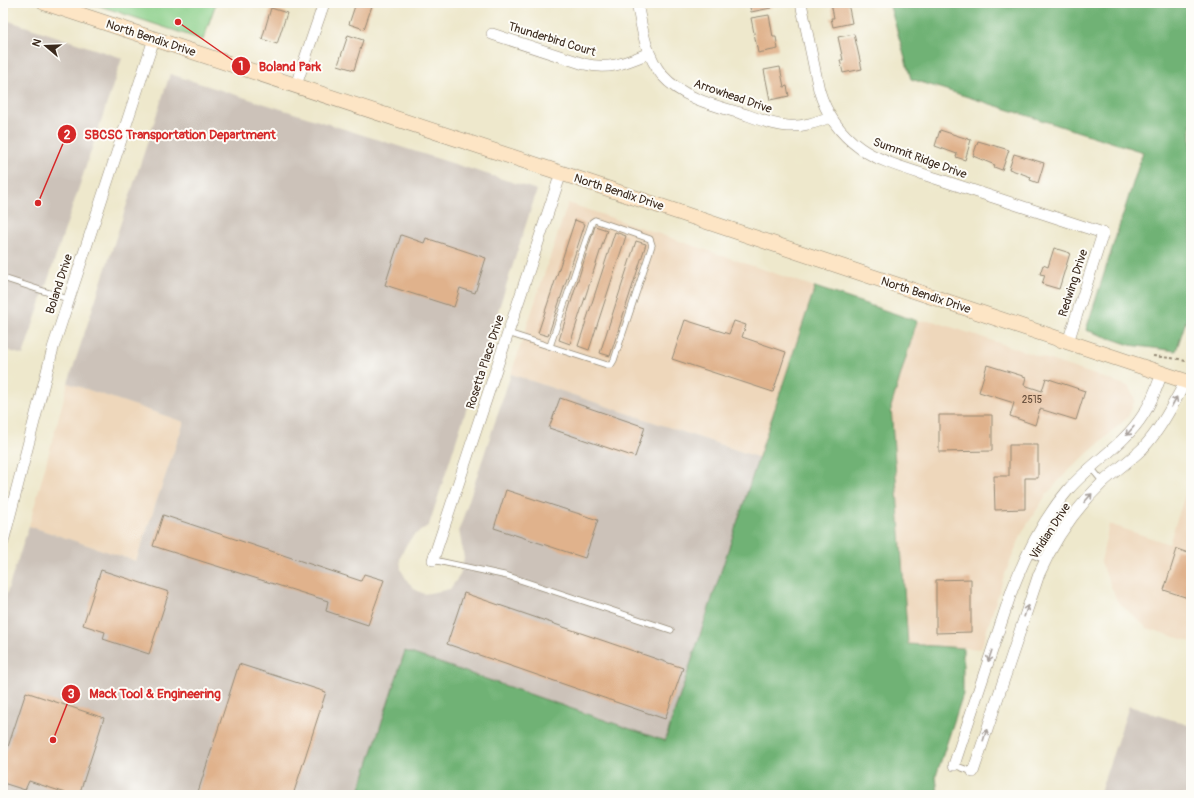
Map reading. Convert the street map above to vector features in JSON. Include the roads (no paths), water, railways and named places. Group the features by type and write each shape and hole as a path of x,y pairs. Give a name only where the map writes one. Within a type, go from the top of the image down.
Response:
{"street":[{"name":"North Bendix Drive","path":"46,3 1188,382"},
{"path":"296,85 324,3"},
{"name":"Arrowhead Drive","path":"637,3 649,53 662,75 686,94 774,124 787,126 808,124 830,116"},
{"name":"Summit Ridge Drive","path":"801,3 823,103 837,128 848,140 861,150 875,157 1103,233"},
{"name":"Thunderbird Court","path":"492,34 594,66 604,67 622,64 649,53"},
{"name":"Boland Drive","path":"3,542 42,385 68,299 154,39"},
{"name":"Rosetta Place Drive","path":"433,560 561,173"},
{"name":"Redwing Drive","path":"1068,342 1103,233"},
{"name":"Viridian Drive","path":"954,765 1012,590 1021,566 1036,536 1051,512 1069,489 1128,434 1144,415 1162,373"},
{"name":"Viridian Drive","path":"973,772 1045,560 1067,524 1084,502 1103,482 1143,448 1160,426 1188,382"}],"lane":[{"path":"508,333 610,365 614,360 652,244 650,239 595,220 592,222 550,346"},
{"path":"3,278 68,299"},
{"path":"1091,468 1103,482"},
{"path":"1028,553 1045,560"},
{"path":"433,560 508,576 670,630"},
{"path":"954,765 973,772"}],"place":[{"name":"Boland Park","path":"178,22"},
{"name":"SBCSC Transportation Department","path":"38,203"},
{"name":"Mack Tool & Engineering","path":"53,740"}]}
